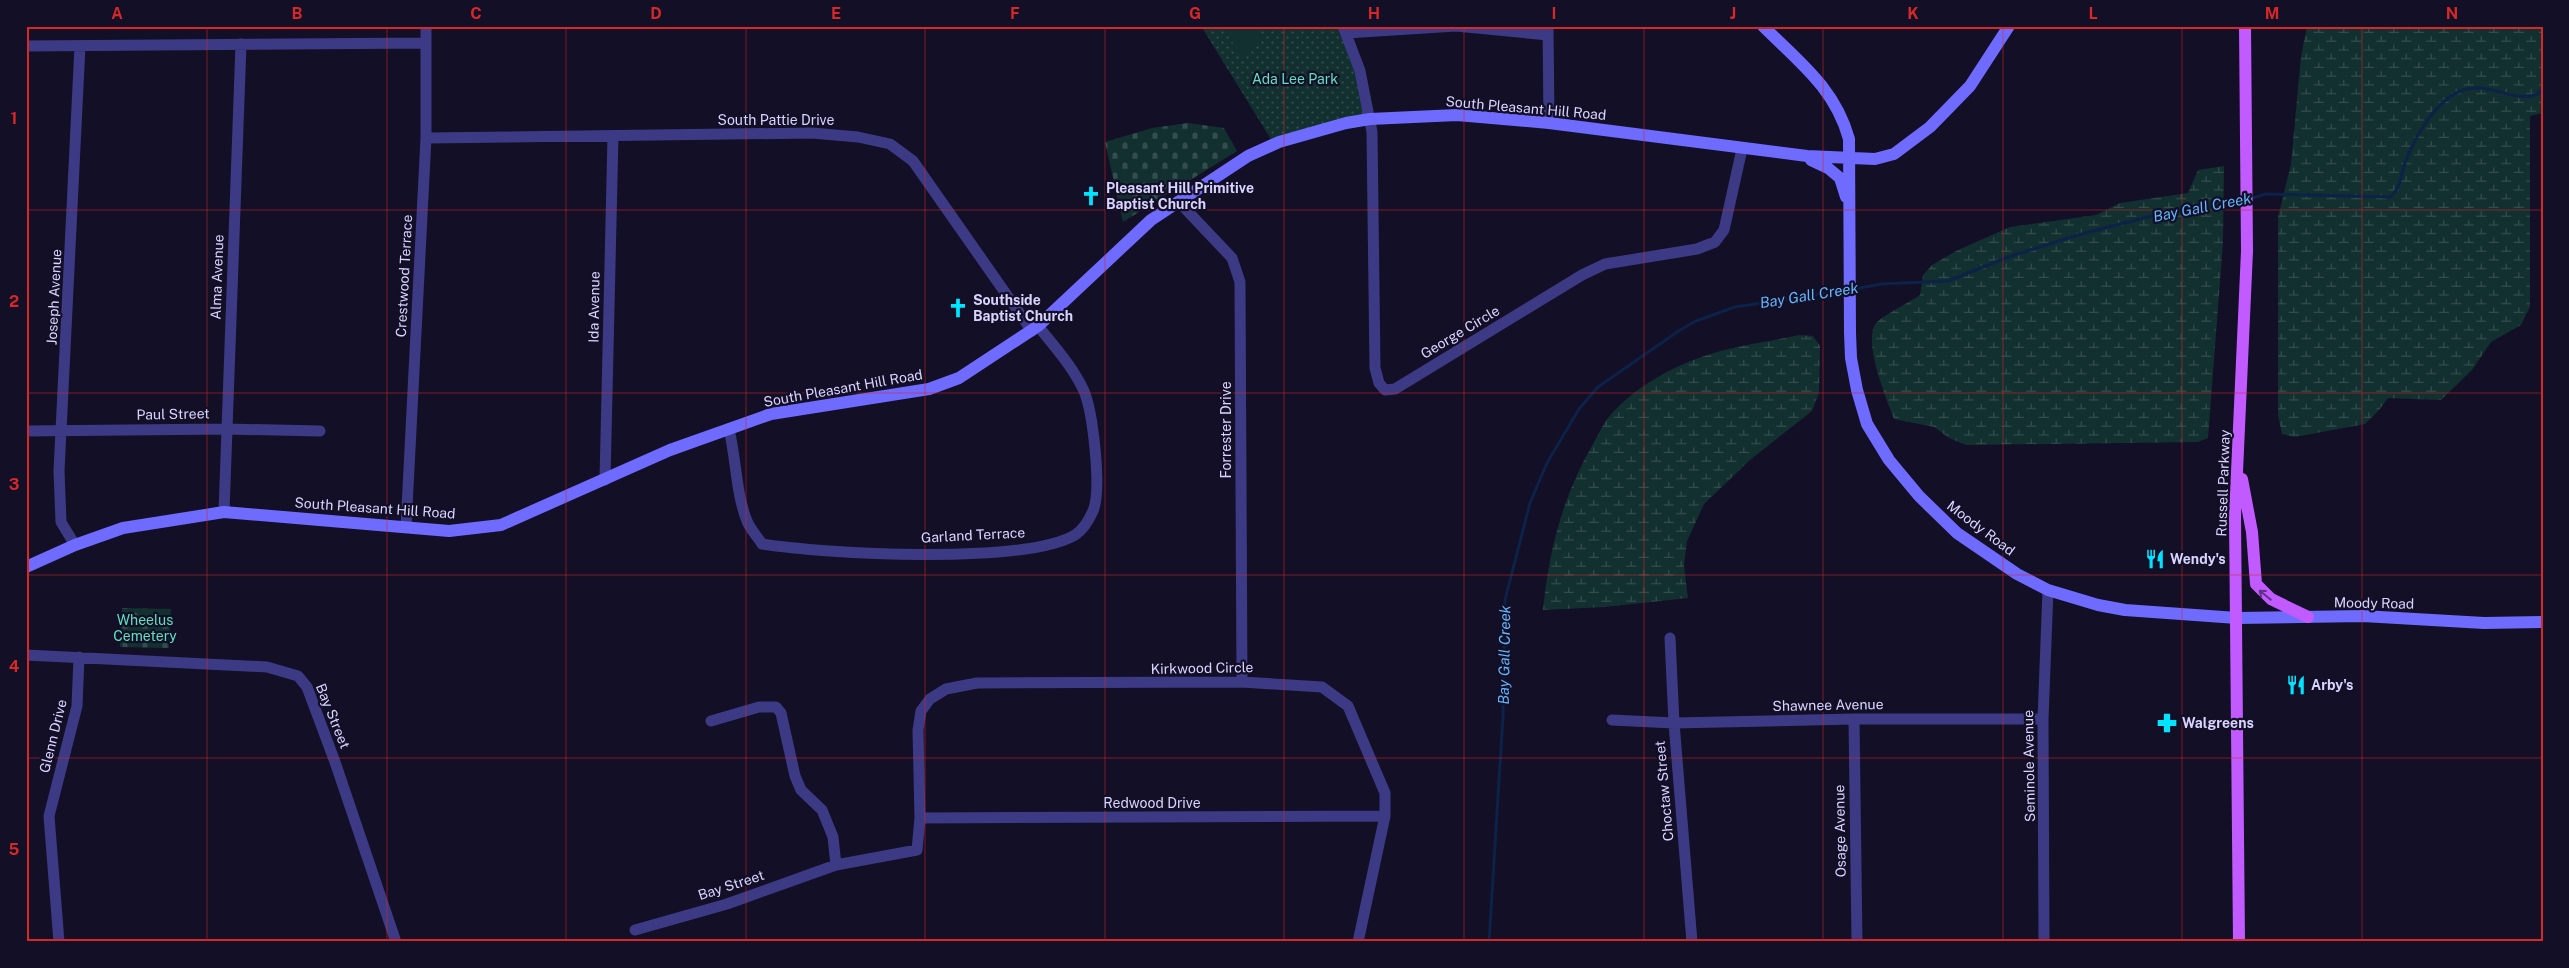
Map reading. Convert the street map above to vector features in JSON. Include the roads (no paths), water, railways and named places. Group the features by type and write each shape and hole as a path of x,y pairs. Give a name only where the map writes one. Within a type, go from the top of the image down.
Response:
{"main road":[{"name":"Russell Parkway","path":"2239,942 2235,516 2247,251 2245,26"},
{"path":"2238,455 2252,532 2256,584 2271,600 2308,617"}],"street":[{"name":"Crestwood Terrace","path":"406,527 426,138 426,26"},
{"path":"1370,119 1360,71 1344,30 1456,26 1548,30 1549,123"},
{"name":"Moody Road","path":"1763,26 1820,83 1838,106 1849,139 1851,358 1866,424 1889,460 1919,496 1952,529 2017,574 2048,590 2098,605 2125,610 2237,618 2363,616 2484,623 2543,622"},
{"name":"South Pleasant Hill Road","path":"26,567 109,532 148,522 224,512 449,530 501,525 670,450 770,414 929,389 960,378 1035,329 1151,220 1248,156 1278,142 1370,119 1452,115 1549,123 1807,156 1875,159 1894,154 1930,127 1970,86 2009,26"},
{"path":"26,46 426,43"},
{"name":"Alma Avenue","path":"224,512 241,44"},
{"name":"Joseph Avenue","path":"75,545 61,522 59,471 80,46"},
{"name":"George Circle","path":"1370,119 1375,368 1380,383 1385,390 1396,389 1582,275 1605,264 1697,250 1716,242 1724,230 1742,149"},
{"name":"South Pattie Drive","path":"426,138 812,133 858,137 890,144 913,161 1035,329"},
{"name":"Ida Avenue","path":"605,480 613,136"},
{"path":"1807,156 1815,163 1828,168 1840,178 1850,210"},
{"name":"Forrester Drive","path":"1178,201 1232,258 1240,282 1242,682"},
{"name":"Garland Terrace","path":"729,429 736,460 740,499 748,522 762,544 793,549 842,553 973,553 1023,549 1051,543 1074,535 1086,524 1094,510 1097,488 1093,427 1085,394 1075,374 1035,329"},
{"name":"Paul Street","path":"26,432 226,429 320,430"},
{"name":"Seminole Avenue","path":"2044,942 2043,719 2048,590"},
{"name":"Choctaw Street","path":"1670,638 1674,723 1692,942"},
{"name":"Bay Street","path":"26,655 267,667 298,676 307,688 335,762 396,942"},
{"name":"Glenn Drive","path":"59,942 49,816 77,706 78,657"},
{"name":"Kirkwood Circle","path":"836,866 917,850 920,818 918,730 921,711 930,699 946,689 977,683 1242,682 1322,687 1348,706 1385,793 1386,816 1358,942"},
{"path":"711,721 758,707 776,707 781,714 795,776 801,790 822,810 832,837 836,866"},
{"name":"Shawnee Avenue","path":"1612,720 1674,723 1854,719 2043,719"},
{"name":"Osage Avenue","path":"1854,719 1857,942"},
{"name":"Redwood Drive","path":"920,818 1386,816"},
{"name":"Bay Street","path":"635,930 727,904 836,866"}],"waterway":[{"name":"Bay Gall Creek","path":"2249,199 2266,194 2390,197 2399,185 2405,163 2420,131 2435,111 2453,95 2463,90 2483,88 2510,95 2529,96 2538,94 2543,88"},
{"name":"Bay Gall Creek","path":"1854,289 1881,284 1948,281 2008,257 2078,235 2167,212 2226,205 2243,201"},
{"name":"Bay Gall Creek","path":"1489,942 1503,716 1505,600 1530,503 1547,463 1579,409 1598,387 1680,330 1696,321 1735,307 1848,290"}],"place":[{"name":"Pleasant Hill Primitive Baptist Church","path":"1091,196"},
{"name":"Southside Baptist Church","path":"958,308"},
{"name":"Wendy's","path":"2155,559"},
{"name":"Arby's","path":"2296,685"},
{"name":"Walgreens","path":"2167,723"}],"park label":[{"name":"Ada Lee Park","path":"1295,79"},
{"name":"Wheelus Cemetery","path":"145,628"}]}
